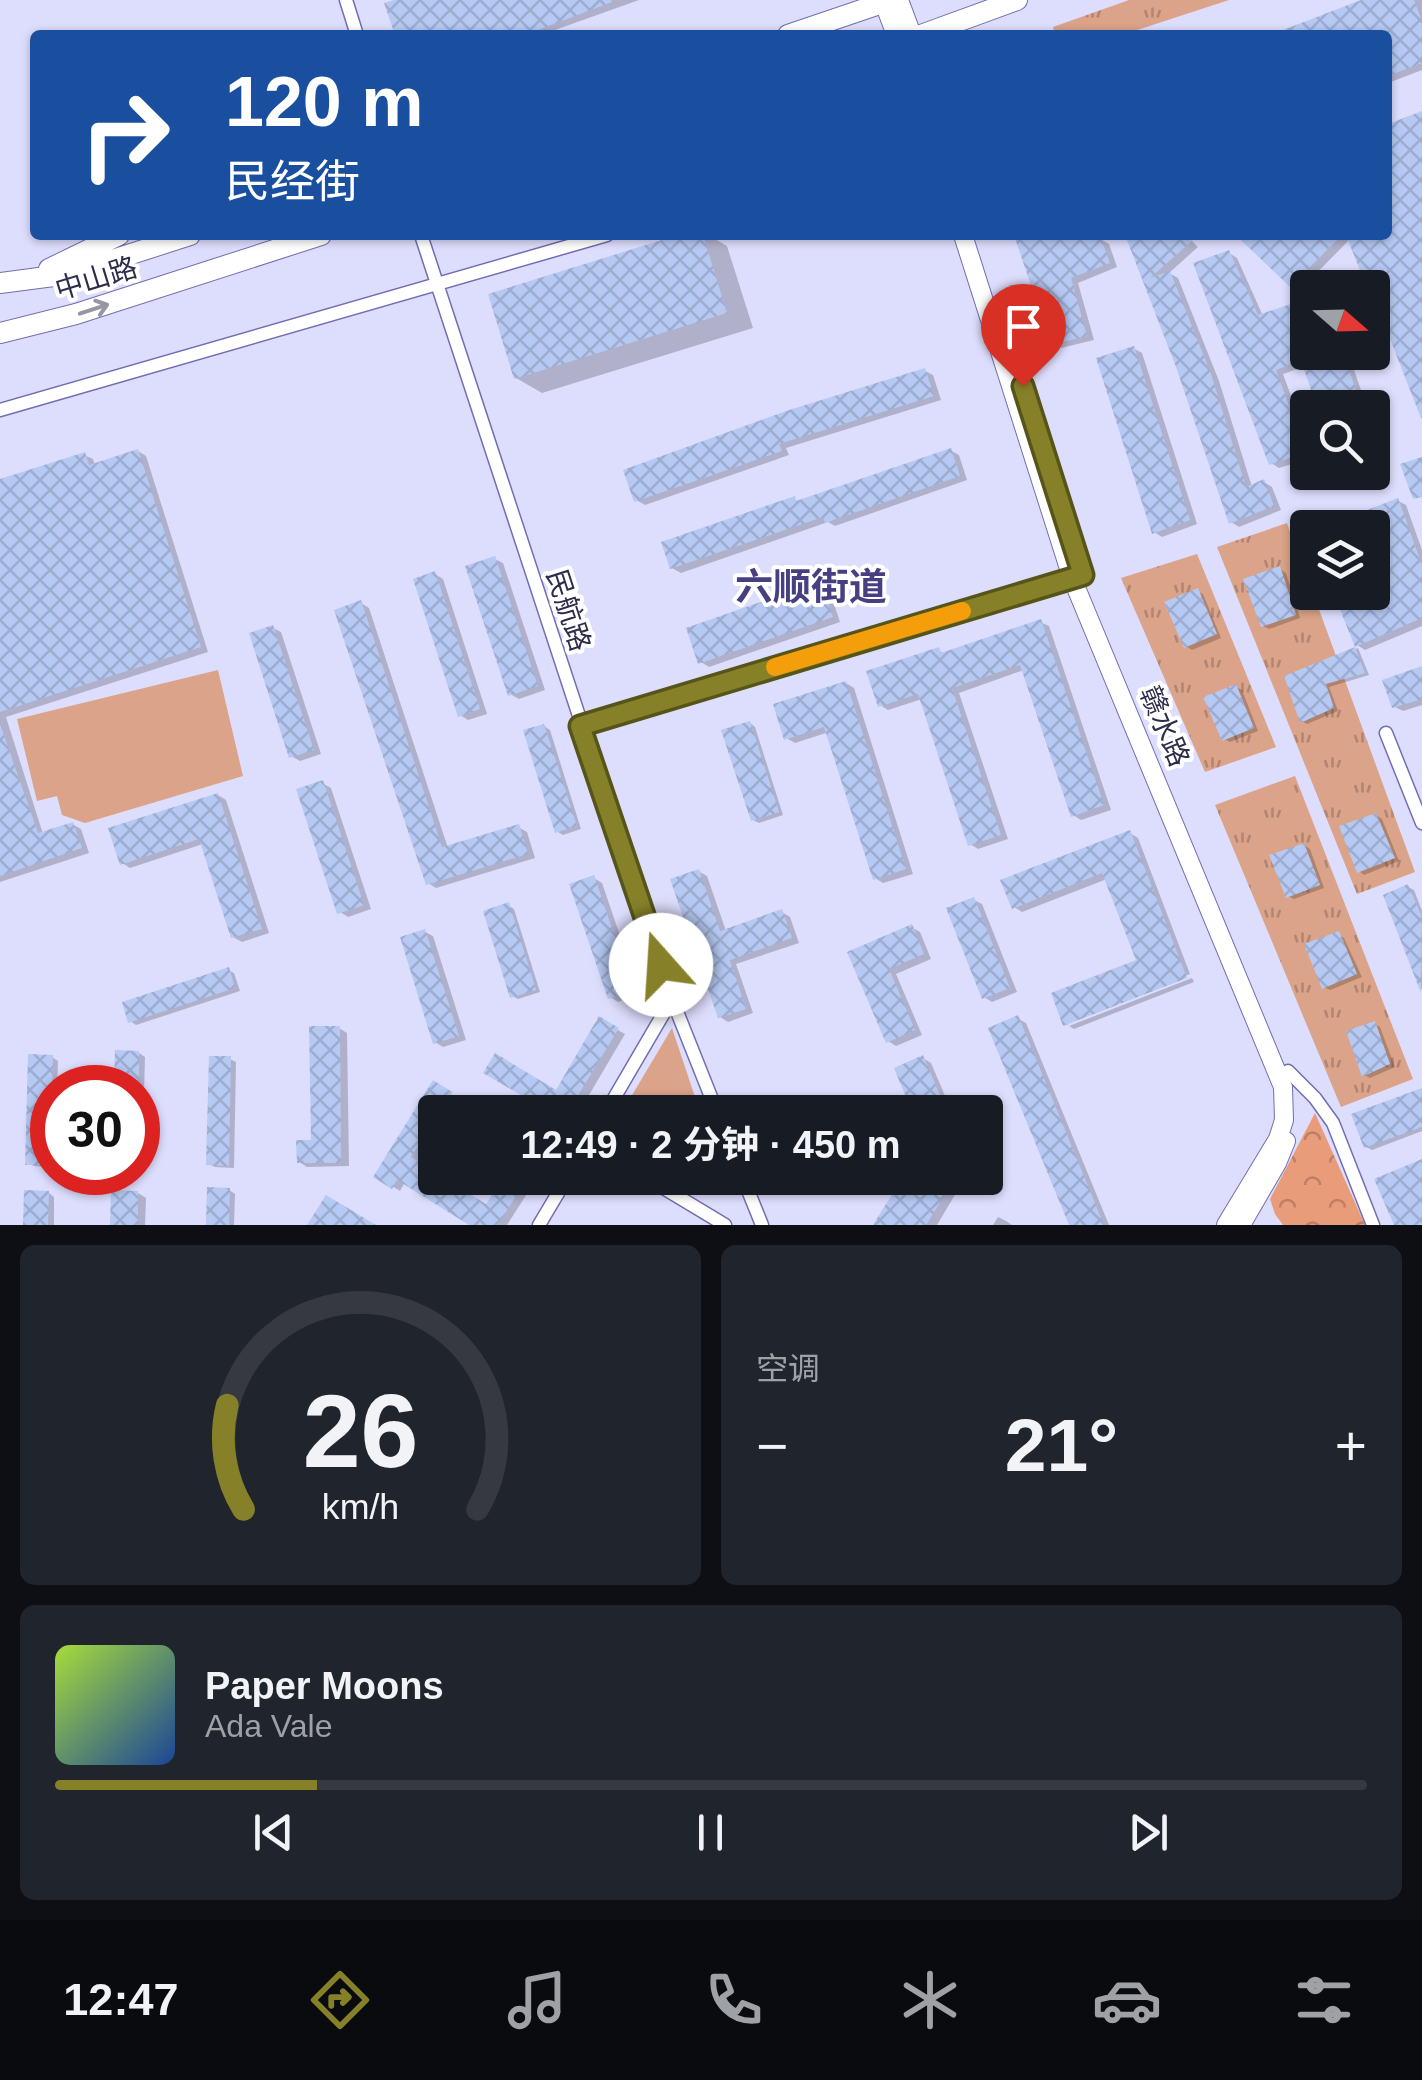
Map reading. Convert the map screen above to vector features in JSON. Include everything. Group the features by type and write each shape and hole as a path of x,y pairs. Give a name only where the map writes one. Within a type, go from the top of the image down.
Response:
{"main road":[{"path":"935,30 1017,0"},
{"path":"803,30 891,1"},
{"path":"891,1 895,30"},
{"path":"891,1 909,30"},
{"path":"28,278 108,240"},
{"name":"中山路","path":"0,284 69,274 174,240"},
{"name":"中山路","path":"0,332 76,314 305,240"},
{"name":"赣水路","path":"965,240 1077,576 1283,1087 1284,1120 1278,1139 1226,1225"},
{"name":"赣水路","path":"976,240 1077,576 1288,1072 1294,1121 1278,1164 1242,1225"}],"street":[{"path":"346,0 356,30"},
{"name":"民航路","path":"423,240 580,726 672,999 710,1095"},
{"path":"0,410 590,240"},
{"path":"580,726 1077,576"},
{"path":"1386,733 1422,823"},
{"path":"616,1095 672,999"},
{"name":"赣水路","path":"1288,1072 1315,1098 1333,1123 1372,1225"},
{"path":"539,1225 557,1195"},
{"path":"675,1195 725,1225"},
{"path":"750,1195 762,1225"}],"green space":[{"path":"1129,0 1229,0 1137,30 1053,27"},
{"path":"1287,523 1290,610 1319,610 1415,872 1357,894 1217,547"},
{"path":"1197,554 1276,747 1205,772 1121,578"},
{"path":"218,670 243,776 85,823 62,815 57,796 37,801 17,719"},
{"path":"1295,776 1413,1079 1341,1107 1215,805"},
{"path":"672,1028 694,1095 632,1095"},
{"path":"1315,1113 1365,1225 1283,1225 1275,1214 1270,1199"}],"building":[{"path":"1361,0 1414,0 1422,21 1422,63 1392,74 1392,30 1283,30"},
{"path":"612,2 538,30 393,30 384,3"},
{"path":"1422,111 1422,418 1390,339 1390,270 1360,270 1348,240 1392,240 1392,122"},
{"path":"662,240 705,240 727,313 514,379 488,294"},
{"path":"1016,240 1102,240 1110,263 1071,278 1087,336 1051,345"},
{"path":"1127,240 1192,241 1150,278 1170,271 1211,374 1246,487 1264,479 1274,506 1229,524 1176,367"},
{"path":"1241,240 1337,240 1307,270 1290,270 1290,287"},
{"path":"1229,250 1258,315 1290,304 1290,364 1276,370 1290,408 1290,458 1269,465 1193,263"},
{"path":"1134,346 1190,520 1152,534 1096,358"},
{"path":"925,368 934,396 779,444 782,451 634,502 623,470 789,410"},
{"path":"1304,370 1349,370 1356,390 1311,390"},
{"path":"951,448 960,476 825,523 823,517 670,569 661,542"},
{"path":"138,449 201,647 0,712 0,479 85,452 89,465"},
{"path":"1422,457 1422,497 1413,499 1400,464"},
{"path":"1398,498 1422,565 1422,618 1355,647 1340,610 1390,610 1390,510 1367,510"},
{"path":"495,556 538,686 508,696 465,566"},
{"path":"1280,566 1290,610 1296,615 1261,627 1243,579"},
{"path":"435,571 480,709 458,717 413,579"},
{"path":"821,581 833,617 698,664 686,628"},
{"path":"1198,588 1217,634 1184,648 1164,602"},
{"path":"361,600 442,847 519,824 528,854 426,885 334,610"},
{"path":"1041,619 1104,805 1071,817 1020,665 952,688 1001,835 968,846 918,694 878,707 866,671 939,647 941,653"},
{"path":"273,625 314,750 289,758 249,633"},
{"path":"1355,647 1365,673 1326,684 1334,708 1300,723 1284,676"},
{"path":"1422,666 1422,699 1392,708 1382,680"},
{"path":"846,681 906,869 873,880 824,727 784,740 773,704"},
{"path":"1236,684 1254,728 1222,741 1203,697"},
{"path":"750,721 779,812 751,821 721,730"},
{"path":"0,724 38,833 73,822 82,848 0,876"},
{"path":"544,724 577,826 555,833 523,730"},
{"path":"323,780 364,905 337,914 296,789"},
{"path":"218,793 262,929 231,938 199,839 120,865 108,828"},
{"path":"1376,813 1395,858 1357,873 1339,826"},
{"path":"1130,830 1187,978 1063,1026 1051,993 1136,960 1102,873 1012,909 1000,880"},
{"path":"1304,843 1320,885 1286,898 1269,855"},
{"path":"699,869 720,931 782,909 792,938 730,960 746,1009 718,1018 670,879"},
{"path":"594,875 633,990 608,999 569,884"},
{"path":"1408,884 1422,917 1421,993 1383,895"},
{"path":"974,897 1010,988 982,999 946,908"},
{"path":"509,902 536,990 510,998 483,911"},
{"path":"912,924 924,954 889,969 915,1030 886,1043 847,952"},
{"path":"425,929 459,1036 433,1044 400,937"},
{"path":"1339,931 1357,974 1322,989 1304,944"},
{"path":"229,967 235,988 128,1023 122,1002"},
{"path":"1018,1015 1104,1225 1069,1225 988,1028"},
{"path":"599,1016 619,1028 578,1095 521,1095 483,1073 495,1053 556,1090"},
{"path":"1375,1021 1390,1064 1362,1077 1346,1031"},
{"path":"309,1026 340,1026 341,1163 297,1163 296,1140 311,1140"},
{"path":"115,1050 139,1051 139,1065 115,1065"},
{"path":"28,1054 53,1055 53,1065 30,1065 30,1165 25,1165"},
{"path":"923,1055 940,1095 905,1095 894,1068"},
{"path":"209,1056 231,1056 229,1166 206,1165"},
{"path":"433,1080 452,1092 450,1095 424,1095"},
{"path":"1422,1088 1422,1127 1364,1148 1351,1114"},
{"path":"418,1104 418,1146 411,1157 418,1161 418,1193 397,1180 392,1189 373,1177"},
{"path":"1422,1159 1422,1225 1394,1225 1374,1179"},
{"path":"207,1187 230,1188 229,1225 206,1225"},
{"path":"24,1190 30,1190 30,1195 49,1195 48,1225 23,1225"},
{"path":"111,1195 138,1195 138,1225 110,1225"},
{"path":"326,1195 376,1225 307,1225"},
{"path":"421,1195 471,1195 486,1204 492,1195 517,1195 498,1225 469,1225"},
{"path":"892,1195 945,1195 926,1225 873,1225"}],"slow traffic":[{"path":"775,667 962,611"}],"district":[{"name":"六顺街道","path":"811,587"}],"route":[{"path":"661,965 580,726 1083,575 1023,386"}]}
